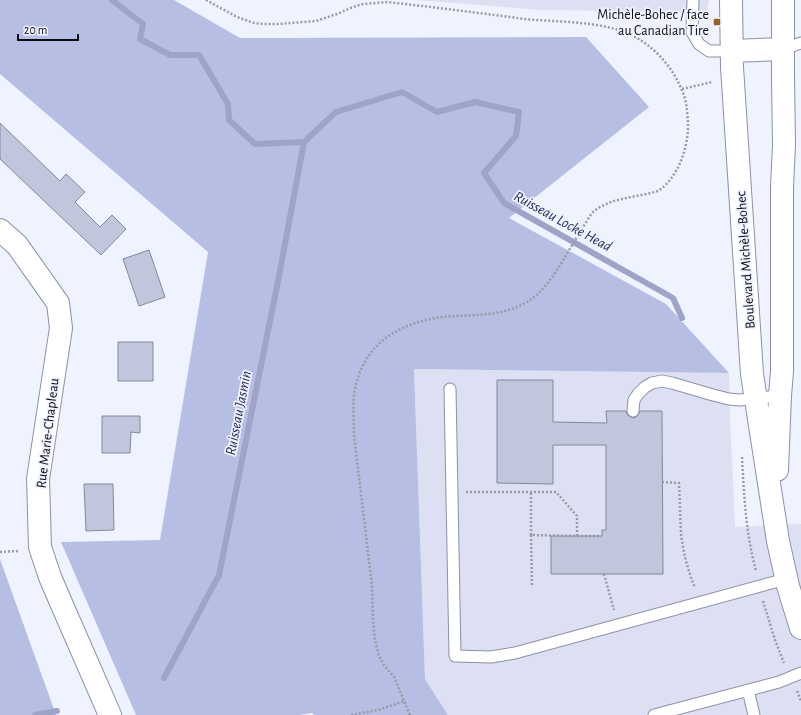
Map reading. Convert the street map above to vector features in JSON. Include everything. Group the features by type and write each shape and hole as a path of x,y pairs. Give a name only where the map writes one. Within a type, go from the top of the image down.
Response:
{"street":[{"name":"Boulevard Michèle-Bohec","path":"732,0 732,67 752,374 778,541 786,579 801,628"},
{"name":"Boulevard Michèle-Bohec","path":"774,519 782,370 782,188 792,46 783,0"},
{"path":"732,51 792,46"},
{"name":"Rue Marie-Chapleau","path":"0,230 18,245 58,303 61,328 38,479 40,547 59,598 110,715"}],"lane":[{"path":"693,0 692,32 699,44 709,51 732,51"},
{"path":"633,410 634,400 645,387 652,383 662,381 729,399 740,400 780,396"},
{"path":"450,389 454,656 491,657 515,653 786,579"},
{"path":"654,715 779,682 801,673"},
{"path":"748,690 754,715"}],"path":[{"path":"206,0 237,17 254,23 263,24 316,21 363,4 387,2 603,26 627,33 647,45 666,62 682,89 686,103 688,115 687,139 681,161 664,188 658,191 610,202 596,210 551,279 538,294 529,301 505,311 477,316 442,317 405,326 386,337 365,361 360,371 354,391 354,434 372,586 375,640 379,656 394,677 410,715"},
{"path":"682,89 712,82"},
{"path":"742,453 745,506 751,554 756,574"},
{"path":"662,482 679,483 685,555 696,591"},
{"path":"478,492 556,492 577,516 577,536"},
{"path":"531,492 532,587"},
{"path":"531,535 602,536"},
{"path":"0,552 18,551"},
{"path":"604,574 614,613"},
{"path":"764,602 775,640 784,663"},
{"path":"351,715 378,710 405,701"}],"shaded area":[{"path":"0,0 174,0 240,38 586,37 649,107 509,218 666,304 729,373 414,369 425,679 448,715 314,715 312,713 300,715 136,715 61,542 160,540 208,252 0,74"},
{"path":"416,0 709,0 707,12 541,10"},
{"path":"414,369 729,373 735,527 801,524 801,715 448,715 425,679"},
{"path":"0,559 56,715 0,715"}],"building":[{"path":"0,123 60,181 66,174 85,192 75,202 100,227 112,215 126,229 101,255 0,159"},
{"path":"149,250 165,297 139,306 123,259"},
{"path":"118,342 153,342 153,381 118,381"},
{"path":"497,380 553,380 553,422 607,423 606,411 626,411 629,416 633,418 638,415 640,411 662,411 663,574 551,574 551,536 602,536 602,530 606,530 606,445 553,445 553,484 497,483"},
{"path":"102,416 140,416 140,433 131,432 130,453 102,453"},
{"path":"84,484 113,484 114,530 86,531"}],"waterway":[{"name":"Ruisseau Locke Head","path":"112,0 143,24 140,39 170,55 199,55 228,104 229,120 255,144 304,142 336,112 402,92 437,112 475,102 519,112 516,136 484,173 504,203 673,298 682,318"},
{"name":"Ruisseau Jasmin","path":"164,678 219,575 279,276 304,142"},
{"name":"Ruisseau Jasmin","path":"35,715 57,711"}],"place":[{"name":"Michèle-Bohec / face au Canadian Tire","path":"717,22"}]}
